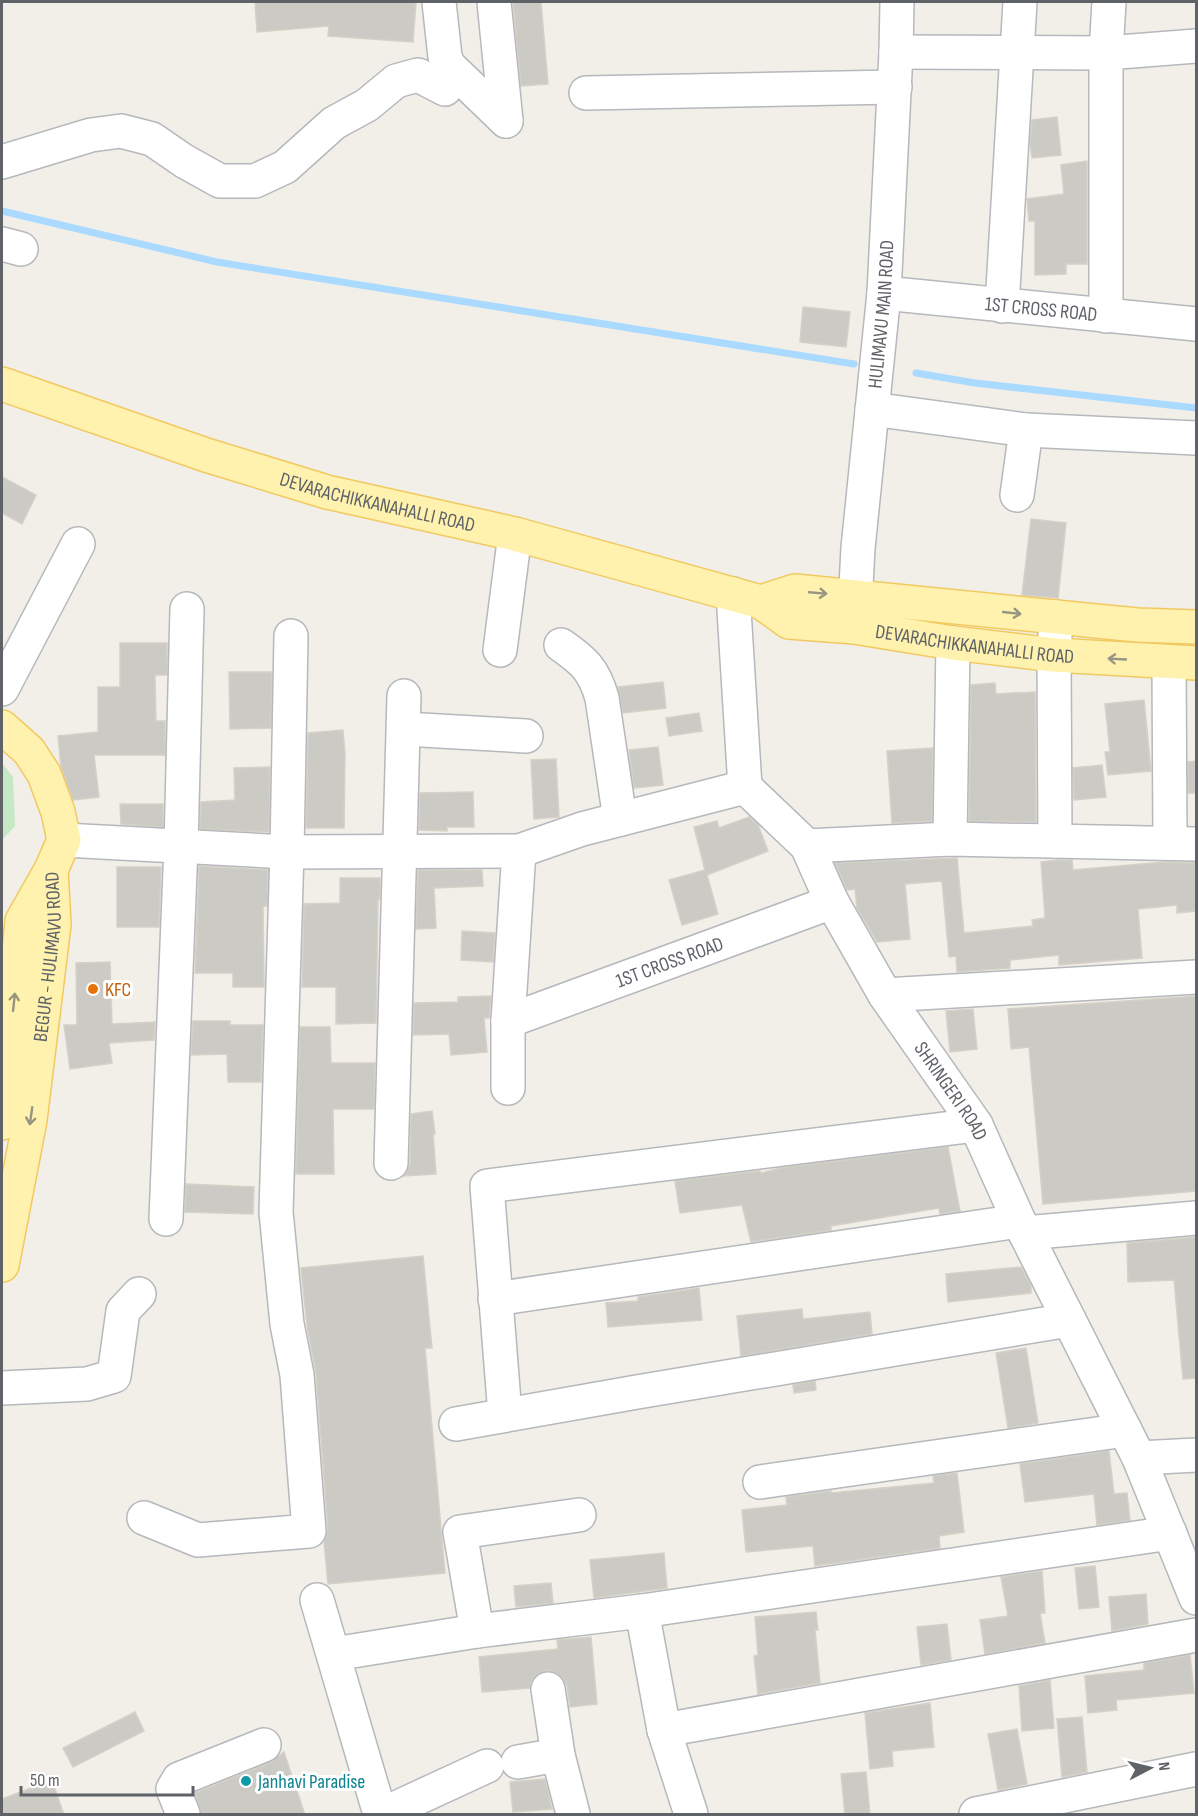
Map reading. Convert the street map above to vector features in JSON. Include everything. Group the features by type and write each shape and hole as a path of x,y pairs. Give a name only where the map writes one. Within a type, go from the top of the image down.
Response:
{"main road":[{"name":"DEVARACHIKKANAHALLI ROAD","path":"2,384 206,455 327,492 515,534 747,598 795,591 953,643 1054,655 1183,662"},
{"name":"DEVARACHIKKANAHALLI ROAD","path":"855,612 1056,617 1137,625 1197,627"},
{"path":"2,727 29,751 44,774 58,812 64,840"},
{"name":"BEGUR - HULIMAVU ROAD","path":"2,1123 15,1063 54,924 51,870 64,840"},
{"name":"BEGUR - HULIMAVU ROAD","path":"2,1265 30,1120 15,1063"}],"street":[{"path":"439,2 449,66 506,121 494,2"},
{"name":"HULIMAVU MAIN ROAD","path":"855,612 858,549 884,293 897,2"},
{"path":"1002,306 1020,2"},
{"path":"1106,316 1106,53 1110,2"},
{"path":"896,52 1106,53 1197,46"},
{"path":"2,162 91,135 121,131 152,139 184,161 220,181 255,181 285,167 334,123 367,105 396,81 418,75 445,89"},
{"path":"586,93 894,87"},
{"name":"1ST CROSS ROAD","path":"884,293 1197,324"},
{"path":"872,409 1026,430 1197,438"},
{"path":"1017,495 1026,430"},
{"path":"500,650 515,534"},
{"path":"2,689 78,544"},
{"path":"64,840 288,852 519,851 582,829 745,787 747,598"},
{"path":"165,1219 181,846 187,609"},
{"path":"1055,841 1054,655 1056,617"},
{"path":"144,1518 198,1540 309,1531 297,1375 287,1324 276,1212 288,852 291,636"},
{"path":"950,839 953,643"},
{"path":"561,645 590,668 597,681 602,698 620,819"},
{"path":"807,846 950,839 1183,844 1183,662"},
{"path":"391,1163 405,696"},
{"path":"404,729 526,736"},
{"name":"SHRINGERI ROAD","path":"745,787 807,846 832,902 885,994 976,1125 1022,1227 1132,1444 1197,1598"},
{"path":"508,1088 508,1021 519,851"},
{"name":"1ST CROSS ROAD","path":"508,1021 832,902"},
{"path":"885,994 1197,977"},
{"path":"506,1415 487,1186 976,1125"},
{"path":"495,1299 1022,1227 1197,1218"},
{"path":"2,1388 87,1384 114,1376 123,1311 139,1294"},
{"path":"456,1424 1069,1320"},
{"path":"760,1482 1132,1444 1197,1455"},
{"path":"477,1631 460,1532 579,1515"},
{"path":"334,1654 477,1631 642,1611 1170,1533"},
{"path":"317,1600 382,1815 503,1764 558,1755"},
{"path":"642,1611 664,1730 691,1815"},
{"path":"664,1730 1197,1635"},
{"path":"548,1689 558,1755 573,1815"},
{"path":"183,1815 173,1789 179,1779 264,1745"},
{"path":"976,1815 1197,1769"}],"green space":[{"path":"2,763 13,777 15,826 2,840"}],"building":[{"path":"255,2 416,2 413,42 328,36 329,26 257,32"},
{"path":"513,2 541,2 548,84 521,86"},
{"path":"1057,117 1061,155 1032,158 1030,142 1032,120"},
{"path":"1087,161 1087,264 1066,264 1066,274 1035,275 1035,221 1029,221 1027,199 1064,194 1061,165"},
{"path":"803,307 850,312 846,347 800,342"},
{"path":"2,477 36,495 22,524 2,513"},
{"path":"1031,519 1066,523 1058,598 1022,595"},
{"path":"120,643 167,643 167,675 155,675 156,721 165,721 165,755 94,755 99,797 73,800 61,767 58,736 98,732 98,687 120,687"},
{"path":"229,672 272,672 271,728 230,729"},
{"path":"663,682 666,708 623,713 618,687"},
{"path":"995,683 996,694 1035,692 1036,822 969,821 971,685"},
{"path":"1144,700 1151,771 1108,775 1105,752 1110,752 1105,704"},
{"path":"699,713 702,731 669,736 666,718"},
{"path":"343,730 344,828 306,828 308,733"},
{"path":"658,747 663,785 634,788 629,750"},
{"path":"933,748 932,821 892,823 887,751"},
{"path":"556,759 559,817 534,819 531,760"},
{"path":"1197,761 1197,793 1188,793 1188,762"},
{"path":"1102,765 1106,797 1074,800 1073,768"},
{"path":"270,767 269,832 200,829 201,802 235,800 234,768"},
{"path":"473,792 474,827 447,827 447,831 419,830 420,793"},
{"path":"120,804 163,804 163,827 121,824"},
{"path":"749,817 758,825 768,851 707,875 718,914 682,925 669,880 705,870 694,827 717,821 719,828"},
{"path":"957,858 964,933 1033,926 1032,920 1045,918 1041,862 1057,860 1072,860 1073,870 1164,862 1197,863 1197,911 1177,913 1177,905 1138,909 1142,958 1059,965 1059,955 1010,960 1010,968 957,972 956,956 949,957 942,881 905,884 910,939 877,942 857,908 855,889 847,890 835,863"},
{"path":"199,866 268,870 267,906 263,906 264,987 233,987 233,973 195,973"},
{"path":"117,867 161,867 159,927 117,927"},
{"path":"418,870 482,870 483,886 434,888 436,928 416,929"},
{"path":"340,878 380,878 376,1023 336,1024 336,987 302,987 304,904 340,903"},
{"path":"462,931 495,933 493,962 461,960"},
{"path":"110,962 112,1024 155,1022 154,1040 109,1043 112,1063 70,1069 64,1025 77,1025 76,963"},
{"path":"491,996 489,1018 484,1018 487,1052 451,1055 449,1034 413,1035 414,1003 458,1002 458,997"},
{"path":"1197,996 1197,1191 1043,1204 1029,1047 1011,1049 1008,1009"},
{"path":"973,1009 977,1049 950,1052 946,1011"},
{"path":"193,1021 230,1021 230,1025 263,1025 261,1082 228,1082 227,1054 191,1055"},
{"path":"300,1027 330,1027 331,1063 375,1063 374,1109 333,1109 334,1174 296,1174"},
{"path":"432,1111 436,1174 404,1176 410,1164 411,1114"},
{"path":"948,1147 960,1211 940,1214 939,1208 831,1226 831,1230 751,1242 742,1205 680,1213 675,1181 760,1171 761,1173 780,1168"},
{"path":"186,1184 254,1187 253,1214 185,1212"},
{"path":"1197,1237 1197,1378 1183,1379 1174,1280 1128,1282 1127,1243"},
{"path":"423,1256 432,1348 425,1348 445,1573 328,1584 324,1542 328,1530 316,1374 307,1326 301,1268"},
{"path":"1021,1267 1031,1286 1031,1293 948,1302 946,1274"},
{"path":"699,1288 702,1320 608,1327 606,1303 638,1301 638,1297"},
{"path":"802,1309 803,1319 870,1312 872,1334 741,1356 737,1316"},
{"path":"1026,1348 1038,1423 1008,1428 996,1353"},
{"path":"815,1381 816,1390 794,1393 793,1385"},
{"path":"1109,1451 1114,1494 1127,1493 1130,1520 1097,1525 1094,1494 1025,1502 1020,1464"},
{"path":"957,1473 964,1532 939,1536 940,1548 815,1566 813,1546 746,1552 742,1510 787,1505 786,1497 934,1483 933,1476"},
{"path":"664,1553 667,1588 594,1598 590,1560"},
{"path":"1095,1566 1099,1607 1079,1609 1075,1568"},
{"path":"1042,1571 1045,1613 1040,1613 1045,1643 985,1654 980,1620 1008,1616 1001,1577"},
{"path":"551,1583 553,1603 516,1607 514,1586"},
{"path":"1146,1594 1148,1624 1112,1631 1109,1597"},
{"path":"816,1612 818,1630 815,1630 820,1683 758,1694 754,1656 758,1655 755,1617"},
{"path":"947,1624 951,1660 921,1665 917,1627"},
{"path":"591,1637 597,1704 570,1707 567,1686 563,1678 555,1672 546,1670 536,1675 530,1688 482,1692 479,1657 558,1649 557,1640"},
{"path":"1190,1655 1194,1693 1116,1700 1117,1710 1088,1713 1085,1676 1144,1670 1144,1663"},
{"path":"1050,1680 1054,1728 1022,1731 1019,1686"},
{"path":"930,1703 934,1747 892,1751 893,1766 870,1769 865,1713"},
{"path":"135,1712 144,1731 73,1767 63,1748"},
{"path":"1082,1717 1087,1772 1062,1777 1057,1719"},
{"path":"1017,1729 1027,1784 998,1790 988,1734"},
{"name":"Janhavi Paradise","path":"284,1752 305,1815 201,1815 195,1793 271,1762"},
{"path":"866,1772 870,1815 845,1815 841,1774"},
{"path":"545,1779 552,1809 513,1812 510,1782"},
{"path":"52,1780 64,1815 2,1815 2,1799"}],"waterway":[{"path":"2,211 217,262 854,364"},
{"path":"916,373 975,383 1196,408"}],"place":[{"name":"KFC","path":"93,989"},
{"name":"Janhavi Paradise","path":"246,1781"}]}
